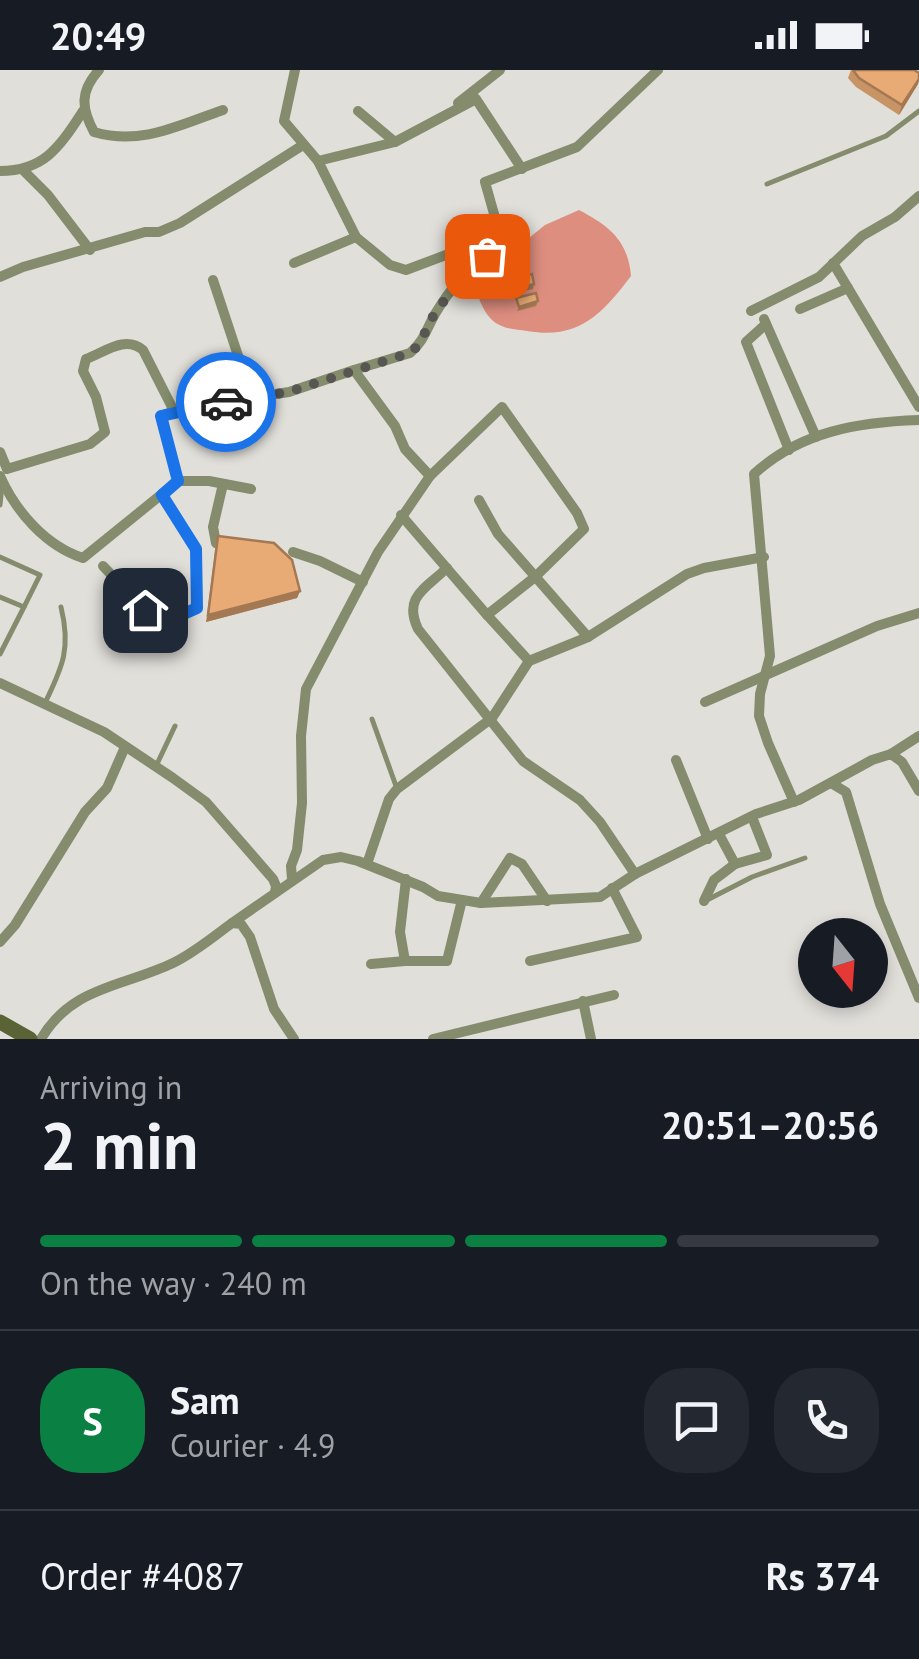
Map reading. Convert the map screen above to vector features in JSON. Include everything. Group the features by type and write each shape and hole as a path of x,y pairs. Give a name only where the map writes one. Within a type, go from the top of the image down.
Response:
{"street":[{"path":"0,171 24,171 58,148 83,111 86,84 99,70"},
{"path":"295,70 284,120 318,161 356,237 390,265 406,270 500,235"},
{"path":"446,114 500,70"},
{"path":"178,481 161,416 288,392 410,353 424,340 433,317 456,284 487,256 500,235 484,182 577,146 658,70"},
{"path":"318,161 395,142 476,100 522,170"},
{"path":"83,111 94,132 117,139 142,137 223,110"},
{"path":"358,111 395,142"},
{"path":"0,277 23,266 180,223 303,145"},
{"path":"24,171 48,195 90,250"},
{"path":"816,437 766,324 755,309 819,277 862,236 895,217 919,196"},
{"path":"294,263 356,237"},
{"path":"833,264 919,407"},
{"path":"213,280 252,398"},
{"path":"800,309 848,288"},
{"path":"766,324 746,342 788,450"},
{"path":"2,474 90,444 106,432 83,371 86,359 123,342 134,343 142,350 174,411"},
{"path":"354,370 395,426 406,449 430,476"},
{"path":"292,879 290,866 297,850 302,803 302,703 306,689 401,515 430,476 502,407 578,513 584,529 535,577 487,615"},
{"path":"794,802 759,716 770,656 754,474 788,450 844,426 919,420"},
{"path":"0,452 2,474 34,528 68,553 83,558 178,481 252,490"},
{"path":"216,543 213,527 223,484"},
{"path":"103,566 145,610 168,621 197,608 196,549 162,495"},
{"path":"479,500 498,534 588,637"},
{"path":"401,515 528,661"},
{"path":"293,552 362,582"},
{"path":"367,864 389,799 492,718 528,661 588,637 687,574 764,557"},
{"path":"447,568 413,601 410,609 418,630 523,761 580,800 635,874"},
{"path":"705,702 876,626 919,613"},
{"path":"0,683 104,732 206,802 273,879 274,893"},
{"path":"41,1039 51,1022 74,1002 91,992 176,962 323,860 341,856 406,879 438,896 480,903 600,897 635,874 752,816 794,802 919,736"},
{"path":"0,942 85,812 107,788 126,747"},
{"path":"891,754 902,762 919,791"},
{"path":"676,760 713,836 735,864"},
{"path":"831,783 846,792 880,904 919,998"},
{"path":"704,901 714,880 735,864 767,855 752,816"},
{"path":"480,903 510,858 522,864 547,901"},
{"path":"405,961 400,932 406,879"},
{"path":"530,961 637,936 612,888"},
{"path":"371,964 448,961 462,900"},
{"path":"232,924 242,924 250,937 274,1010 294,1039"},
{"path":"433,1039 614,996"},
{"path":"583,1001 591,1039"},
{"path":"0,1022 30,1039"}],"lane":[{"path":"767,184 886,136 919,111"},
{"path":"0,505 2,474"},
{"path":"0,556 40,575 0,654"},
{"path":"0,597 24,607"},
{"path":"44,706 62,667 68,637 62,607"},
{"path":"372,719 397,789"},
{"path":"156,766 176,726"},
{"path":"704,901 752,877 805,858"}],"shaded area":[{"path":"579,210 615,236 626,253 631,276 610,302 575,328 545,333 508,328 495,322 485,311 473,283 545,225"}],"building":[{"path":"853,70 914,70 919,79 902,105 859,78"},
{"path":"532,274 534,284 518,288 515,279"},
{"path":"536,293 538,301 519,307 516,298"},
{"path":"218,536 274,543 292,560 300,591 208,615"}],"way so far":[{"path":"226,402 288,392 410,353 424,340 433,317 456,284 487,256"}],"route":[{"path":"145,610 168,621 197,608 196,549 162,495 178,481 161,416 226,402"}]}
